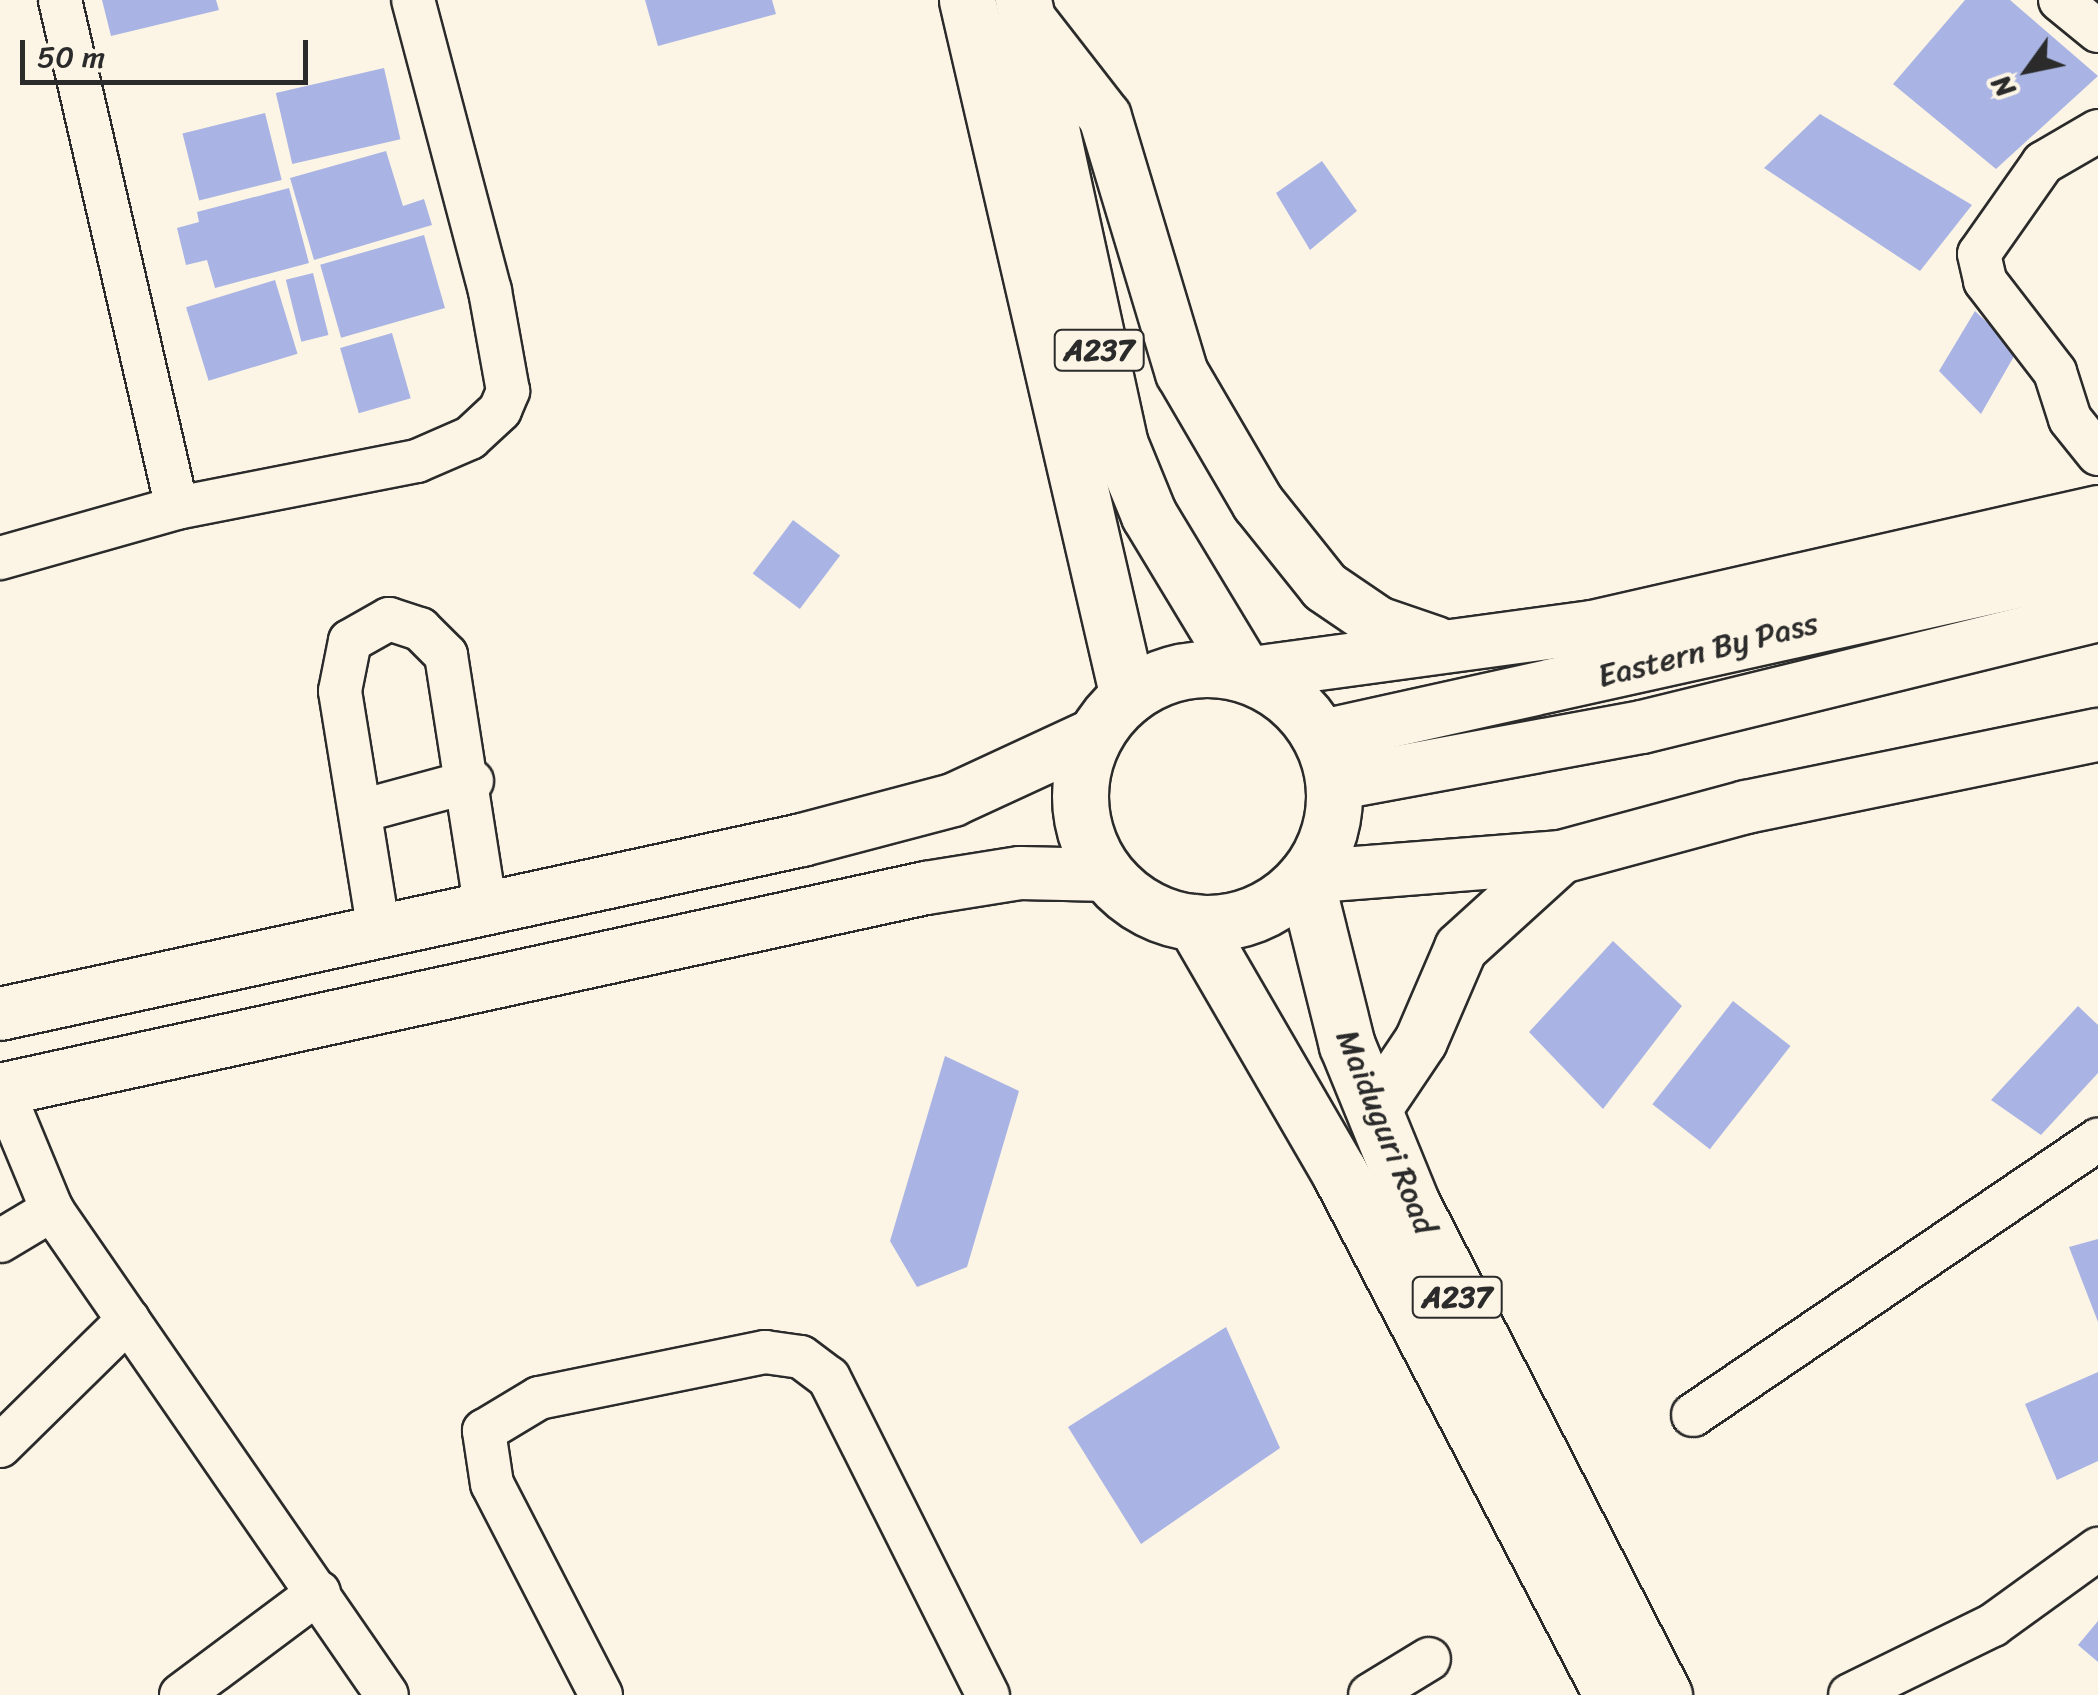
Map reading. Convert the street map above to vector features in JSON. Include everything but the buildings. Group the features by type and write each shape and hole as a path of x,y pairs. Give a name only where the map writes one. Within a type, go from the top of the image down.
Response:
{"highway":[{"name":"A237","path":"967,0 1112,716 1082,807 1109,875 1147,907 1194,922 1267,908 1305,877 1329,834 1327,760 1288,698 1245,674 1171,674 1112,716"},
{"name":"A237","path":"1024,7 1120,442 1149,515 1245,674"},
{"name":"Maiduguri Road","path":"1305,877 1346,1045 1374,1111 1480,1346 1664,1695"},
{"name":"Maiduguri Road","path":"1194,922 1339,1172 1612,1695"}],"main road":[{"path":"1024,7 1105,117 1182,373 1258,503 1325,587 1378,623 1442,645"},
{"path":"1245,674 1611,623 2098,512"},
{"name":"Eastern By Pass","path":"1327,760 2098,564"},
{"name":"Eastern By Pass","path":"1327,760 1642,727 2098,616"},
{"path":"0,1014 486,908 953,800 1112,716"},
{"path":"1305,877 1561,857 1746,807 2098,735"},
{"path":"1374,1111 1421,1041 1461,948 1561,857"},
{"path":"1,1090 856,901 1020,873 1109,875"}],"street":[{"path":"60,0 176,508"},
{"path":"0,558 176,508 417,460 470,438 500,410 508,391 490,291 413,0"},
{"path":"2060,0 2098,31"},
{"path":"2098,131 2043,164 1979,254 1985,281 2055,372 2070,418 2098,454"},
{"path":"379,932 342,654 365,626 389,619 420,630 446,655 472,781 486,908"},
{"path":"361,812 472,781"},
{"path":"1,1090 52,1210 319,1592 386,1695"},
{"path":"1692,1416 2092,1160"},
{"path":"0,1241 52,1210"},
{"path":"0,1446 128,1320"},
{"path":"600,1695 492,1484 484,1431 539,1398 765,1352 801,1357 830,1378 988,1695"},
{"path":"1850,1695 1993,1625 2098,1550"},
{"path":"181,1695 319,1592"},
{"path":"1370,1695 1429,1659"}]}
